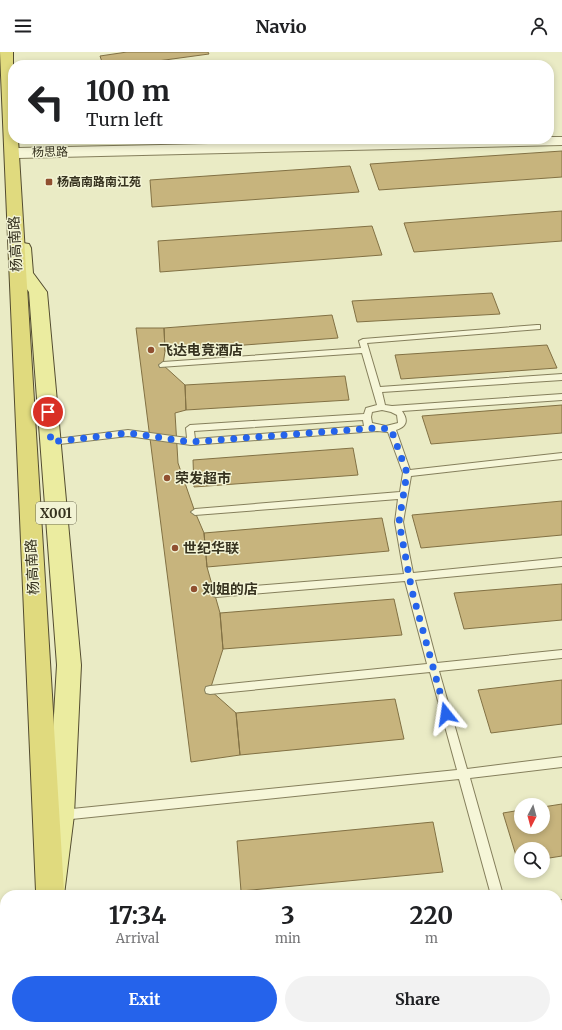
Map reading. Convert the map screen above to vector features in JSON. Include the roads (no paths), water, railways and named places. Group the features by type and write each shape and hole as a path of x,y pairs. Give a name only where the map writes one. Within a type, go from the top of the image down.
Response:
{"highway":[{"name":"杨高南路","path":"6,52 8,92"},
{"name":"杨高南路","path":"11,144 37,670 50,890"}],"main road":[{"name":"杨高南路","path":"18,146 24,273 38,292 69,665 61,815 50,890"}],"street":[{"name":"杨思路","path":"18,146 236,144"}],"lane":[{"path":"382,407 363,341 537,327"},
{"path":"163,365 366,350"},
{"path":"377,390 562,377"},
{"path":"376,428 368,424 367,417 369,410 382,407 393,409 562,396"},
{"path":"51,442 128,433 191,442 376,428 391,429 402,424 404,418 401,413 393,409"},
{"path":"191,442 190,428 367,417"},
{"path":"391,429 407,473 399,522 410,577 495,890"},
{"path":"407,473 562,456"},
{"path":"194,512 404,496"},
{"path":"216,593 410,577 562,562"},
{"path":"210,690 562,654"},
{"path":"61,815 463,774 562,762"}],"place":[{"name":"杨高南路南江苑","path":"49,182"},
{"name":"飞达电竞酒店","path":"151,350"},
{"name":"荣发超市","path":"167,478"},
{"name":"世纪华联","path":"175,548"},
{"name":"刘姐的店","path":"194,589"}]}
